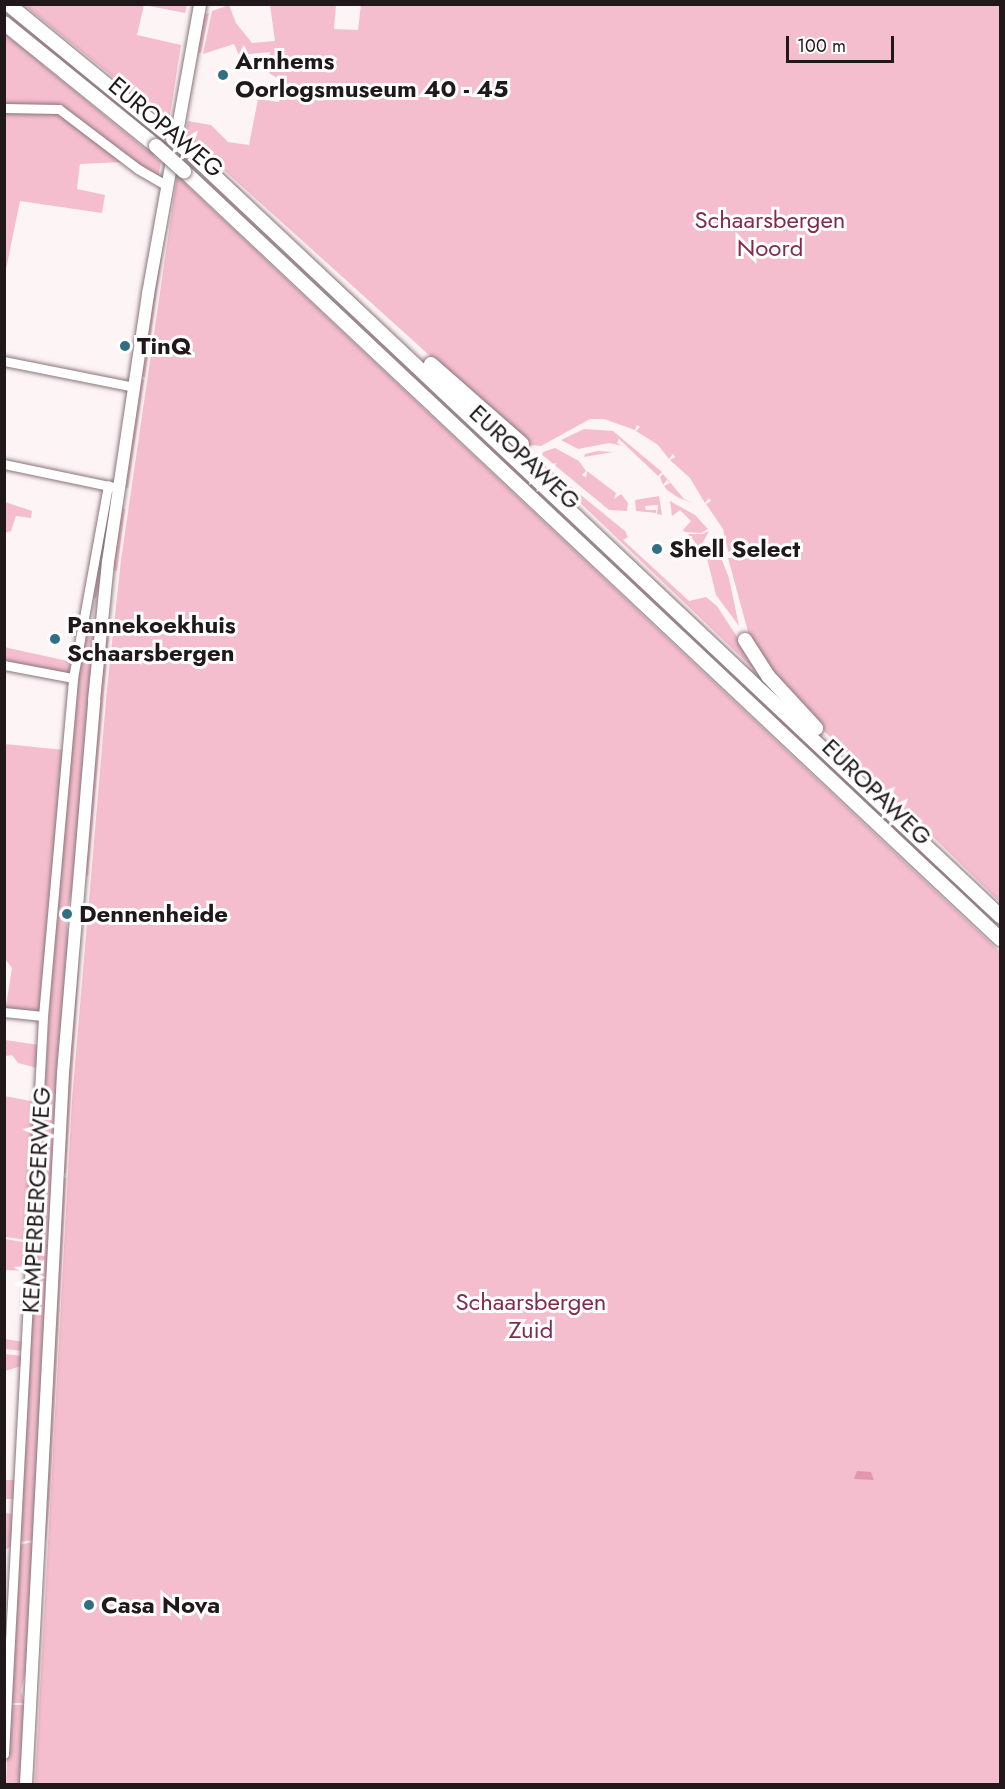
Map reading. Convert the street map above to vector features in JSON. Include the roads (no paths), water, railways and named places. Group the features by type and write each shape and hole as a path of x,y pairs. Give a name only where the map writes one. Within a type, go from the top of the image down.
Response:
{"highway":[{"name":"EUROPAWEG","path":"8,4 188,151 312,264 1000,916"},
{"name":"EUROPAWEG","path":"4,22 184,171 1000,939"},
{"path":"312,264 372,310 522,444"},
{"path":"745,640 768,676 795,707 926,845"}],"main road":[{"name":"KEMPERBERGERWEG","path":"26,1785 63,1073 114,487 134,387 166,185 200,4"}],"street":[{"path":"4,108 59,109 138,169 166,185"},
{"path":"4,361 134,387"},
{"path":"4,464 114,487"},
{"name":"KEMPERBERGERWEG","path":"4,1754 7,1648 44,1016 73,678 83,616 114,487"},
{"path":"83,616 102,619"},
{"path":"4,665 73,678"},
{"path":"4,1012 44,1016"}],"place":[{"name":"Arnhems Oorlogsmuseum 40 - 45","path":"223,75"},
{"name":"TinQ","path":"125,346"},
{"name":"Shell Select","path":"657,549"},
{"name":"Pannekoekhuis Schaarsbergen","path":"55,639"},
{"name":"Dennenheide","path":"67,914"},
{"name":"Casa Nova","path":"89,1605"}],"park label":[{"name":"Schaarsbergen Noord","path":"770,234"},
{"name":"Schaarsbergen Zuid","path":"531,1316"}]}
